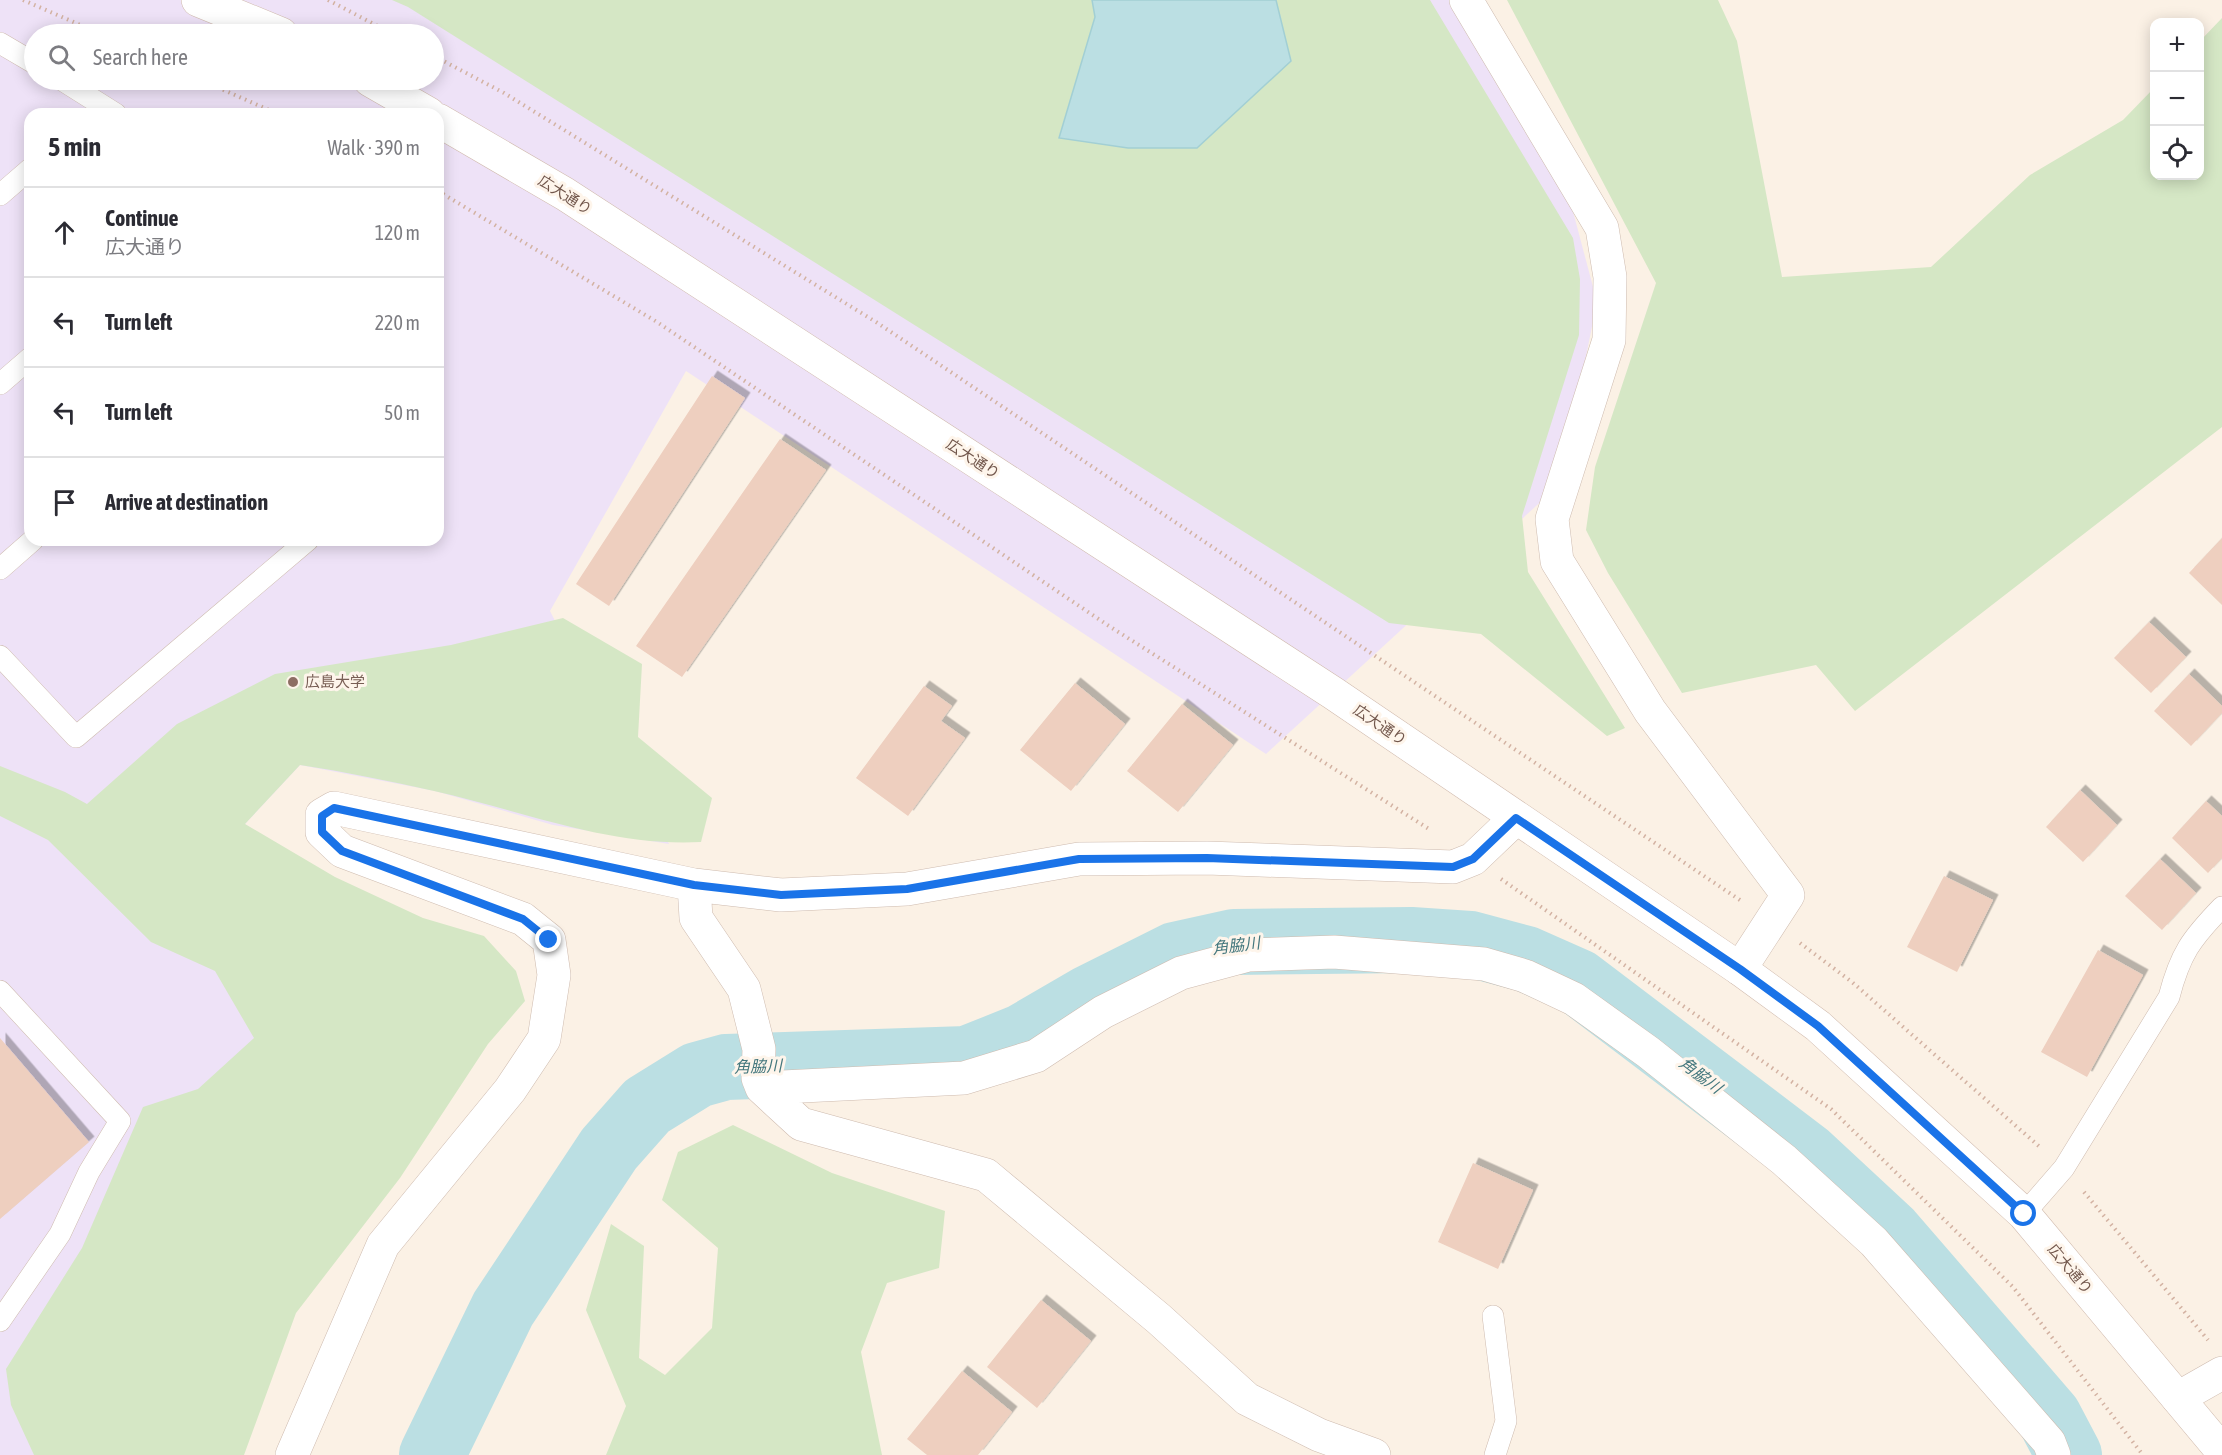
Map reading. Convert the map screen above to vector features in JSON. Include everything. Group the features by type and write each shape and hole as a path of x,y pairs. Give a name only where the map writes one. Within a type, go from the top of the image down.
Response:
{"street":[{"path":"198,0 257,24"},
{"path":"1466,0 1602,228 1610,278 1609,340 1552,519 1557,561 1650,711 1788,896 1740,969"},
{"path":"387,90 419,108"},
{"name":"広大通り","path":"444,124 564,194 1334,693 1740,969 1818,1026 2024,1214 2222,1452"},
{"path":"292,1455 383,1245 510,1090 544,1039 554,975 549,940 523,919 342,851 322,832 322,816 334,808 694,885 781,895 907,889 1079,859 1207,858 1453,867 1473,859 1516,818"},
{"path":"694,885 696,918 744,989 760,1072 801,1124 986,1175 1159,1319 1247,1399 1319,1435 1374,1455"},
{"path":"760,1072 964,1078 1036,1056 1103,1012 1181,973 1248,955 1334,952 1484,964 1525,976 1574,999 1648,1052 1784,1160 1874,1242 2049,1442 2054,1455"},
{"path":"2178,1398 2218,1361"}],"lane":[{"path":"0,43 24,57"},
{"path":"76,90 100,108"},
{"path":"0,195 24,174"},
{"path":"0,384 24,363"},
{"path":"0,569 26,546"},
{"path":"0,656 76,737 301,546"},
{"path":"2024,1214 2064,1168 2169,997 2177,965 2194,935 2222,907"},
{"path":"0,991 120,1121 89,1172 60,1234 0,1322"},
{"path":"1493,1316 1506,1421 1495,1455"}],"path":[{"path":"23,0 78,24"},
{"path":"328,0 374,24"},
{"path":"444,61 504,93 876,322 1722,887 1852,982 2064,1168 2218,1361"},
{"path":"224,90 264,108"},
{"path":"444,195 657,322 1108,626 1473,859 1831,1109 2013,1287 2143,1455"}],"shaded area":[{"name":"広島大学","path":"0,0 1460,0 1511,108 1566,185 1597,302 1560,484 1266,754 686,371 550,611 669,844 553,825 435,791 300,765 245,824 449,979 209,1455 0,1455"}],"green space":[{"path":"392,0 1092,0 1095,17 1059,137 1291,61 1276,0 1430,0 1573,238 1580,279 1579,335 1522,516 1528,572 1625,728 1607,736 1481,634 1389,623 444,30 444,24 435,24"},
{"path":"1507,0 1718,0 1737,41 1782,277 1931,267 2030,175 2123,120 2150,92 2150,180 2204,180 2204,37 2222,18 2222,427 1855,711 1816,665 1682,693 1608,573 1586,530 1595,467 1656,283"},
{"path":"563,618 642,664 638,737 712,798 701,842 633,839 600,833 434,791 300,765 245,824 335,877 423,918 484,936 516,971 525,1001 488,1044 400,1178 296,1313 244,1455 34,1455 11,1405 6,1369 82,1248 143,1107 198,1089 254,1038 215,971 151,942 48,840 0,816 0,766 65,792 87,804 177,724 275,674 451,645"},
{"path":"733,1125 832,1173 945,1211 939,1268 887,1283 861,1352 882,1455 606,1455 626,1406 586,1310 611,1224 644,1246 639,1358 665,1375 712,1328 718,1248 662,1200 678,1152"}],"water":[{"path":"1092,0 1276,0 1291,61 1197,148 1128,148 1059,138 1095,17"}],"building":[{"path":"712,376 745,398 609,606 576,584"},
{"path":"780,439 826,470 682,677 636,646"},
{"path":"2222,538 2222,605 2189,573"},
{"path":"2149,622 2186,657 2151,693 2114,658"},
{"path":"2189,674 2222,706 2222,713 2191,746 2154,711"},
{"path":"1075,683 1125,724 1071,791 1020,750"},
{"path":"924,686 952,706 941,721 965,738 908,816 856,778"},
{"path":"1182,704 1233,745 1178,812 1127,771"},
{"path":"2080,790 2117,825 2083,862 2046,827"},
{"path":"2206,801 2222,816 2222,858 2208,873 2172,838"},
{"path":"2160,859 2196,893 2162,930 2125,896"},
{"path":"1944,876 1993,900 1957,972 1907,947"},
{"path":"2098,950 2143,975 2087,1077 2041,1052"},
{"path":"0,1038 89,1142 0,1219"},
{"path":"1473,1163 1533,1190 1498,1269 1438,1242"},
{"path":"1041,1300 1091,1341 1037,1408 987,1367"},
{"path":"962,1371 1012,1412 978,1455 927,1455 907,1439"}],"waterway":[{"name":"角脇川","path":"432,1455 503,1309 609,1149 647,1106 697,1075 726,1067 967,1059 1022,1037 1089,998 1175,955 1234,942 1411,940 1470,944 1526,959 1578,982 1806,1155 1890,1233 2049,1417 2069,1455"}],"place":[{"name":"広島大学","path":"293,682"}],"route":[{"path":"549,940 523,919 342,851 322,832 322,816 334,808 694,885 781,895 907,889 1079,859 1207,858 1453,867 1473,859 1516,818 1740,969 1818,1026 2024,1214"}]}
